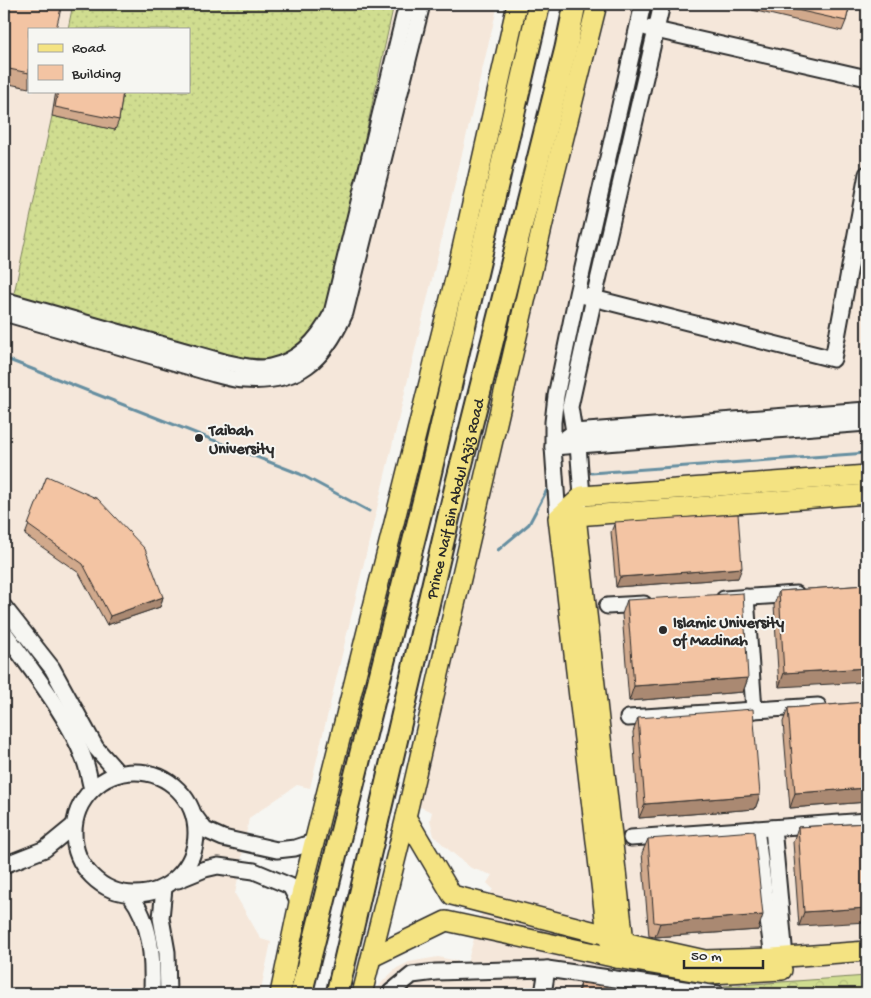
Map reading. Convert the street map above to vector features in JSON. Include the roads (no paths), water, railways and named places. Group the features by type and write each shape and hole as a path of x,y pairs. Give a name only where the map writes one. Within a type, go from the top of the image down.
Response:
{"highway":[{"name":"Prince Naif Bin Abdul Aziz Road","path":"301,994 428,483 539,4"},
{"name":"Prince Naif Bin Abdul Aziz Road","path":"337,994 456,486 566,48 575,4"}],"main road":[{"path":"280,994 299,904 457,271 517,4"},
{"path":"362,994 406,817 550,193 597,4"},
{"path":"550,193 566,48"},
{"path":"616,945 567,517 582,496 867,475"},
{"path":"567,517 867,494"},
{"path":"406,817 452,895 710,974 867,964"},
{"path":"446,921 452,895"},
{"path":"372,957 446,921 478,929 616,945 704,960 867,951"}],"street":[{"path":"5,310 250,367 269,367 292,360 324,330 332,313 407,4"},
{"path":"5,310 214,374 243,380 269,380 292,374 308,366 326,348 346,313 422,4"},
{"path":"567,517 553,447 556,396 577,294 644,4"},
{"path":"582,496 576,438 570,407 662,4"},
{"path":"638,27 867,78"},
{"path":"577,294 833,359 867,174"},
{"path":"553,447 576,438 867,410"},
{"path":"576,438 867,423"},
{"path":"706,600 811,593"},
{"path":"746,597 754,710"},
{"path":"607,606 657,603"},
{"path":"4,607 52,668 96,748 119,774"},
{"path":"4,632 48,692 70,731 84,759 92,789"},
{"path":"628,718 829,705"},
{"path":"168,994 167,952 161,918 168,885 186,868 194,851 197,832 193,815 184,796 171,784 155,775 137,772 119,774 104,780 92,789 79,806 73,826 74,848 83,867 97,882 113,891 130,895 147,894 168,885 205,868 218,866 240,868 254,871 290,886 299,904"},
{"path":"193,815 205,830 222,838 277,850 295,848 316,841"},
{"path":"631,838 867,821"},
{"path":"4,865 45,848 73,826"},
{"path":"774,828 779,957"},
{"path":"756,829 779,957"},
{"path":"130,895 138,905 150,942 152,994"},
{"path":"543,994 546,969"},
{"path":"391,994 412,975 436,972 546,969 718,994"}],"waterway":[{"path":"4,358 300,474 369,511"},
{"path":"591,473 867,453"},
{"path":"498,550 529,524 548,488"}],"place":[{"name":"Taibah University","path":"199,438"},
{"name":"Islamic University of Madinah","path":"663,630"}]}
